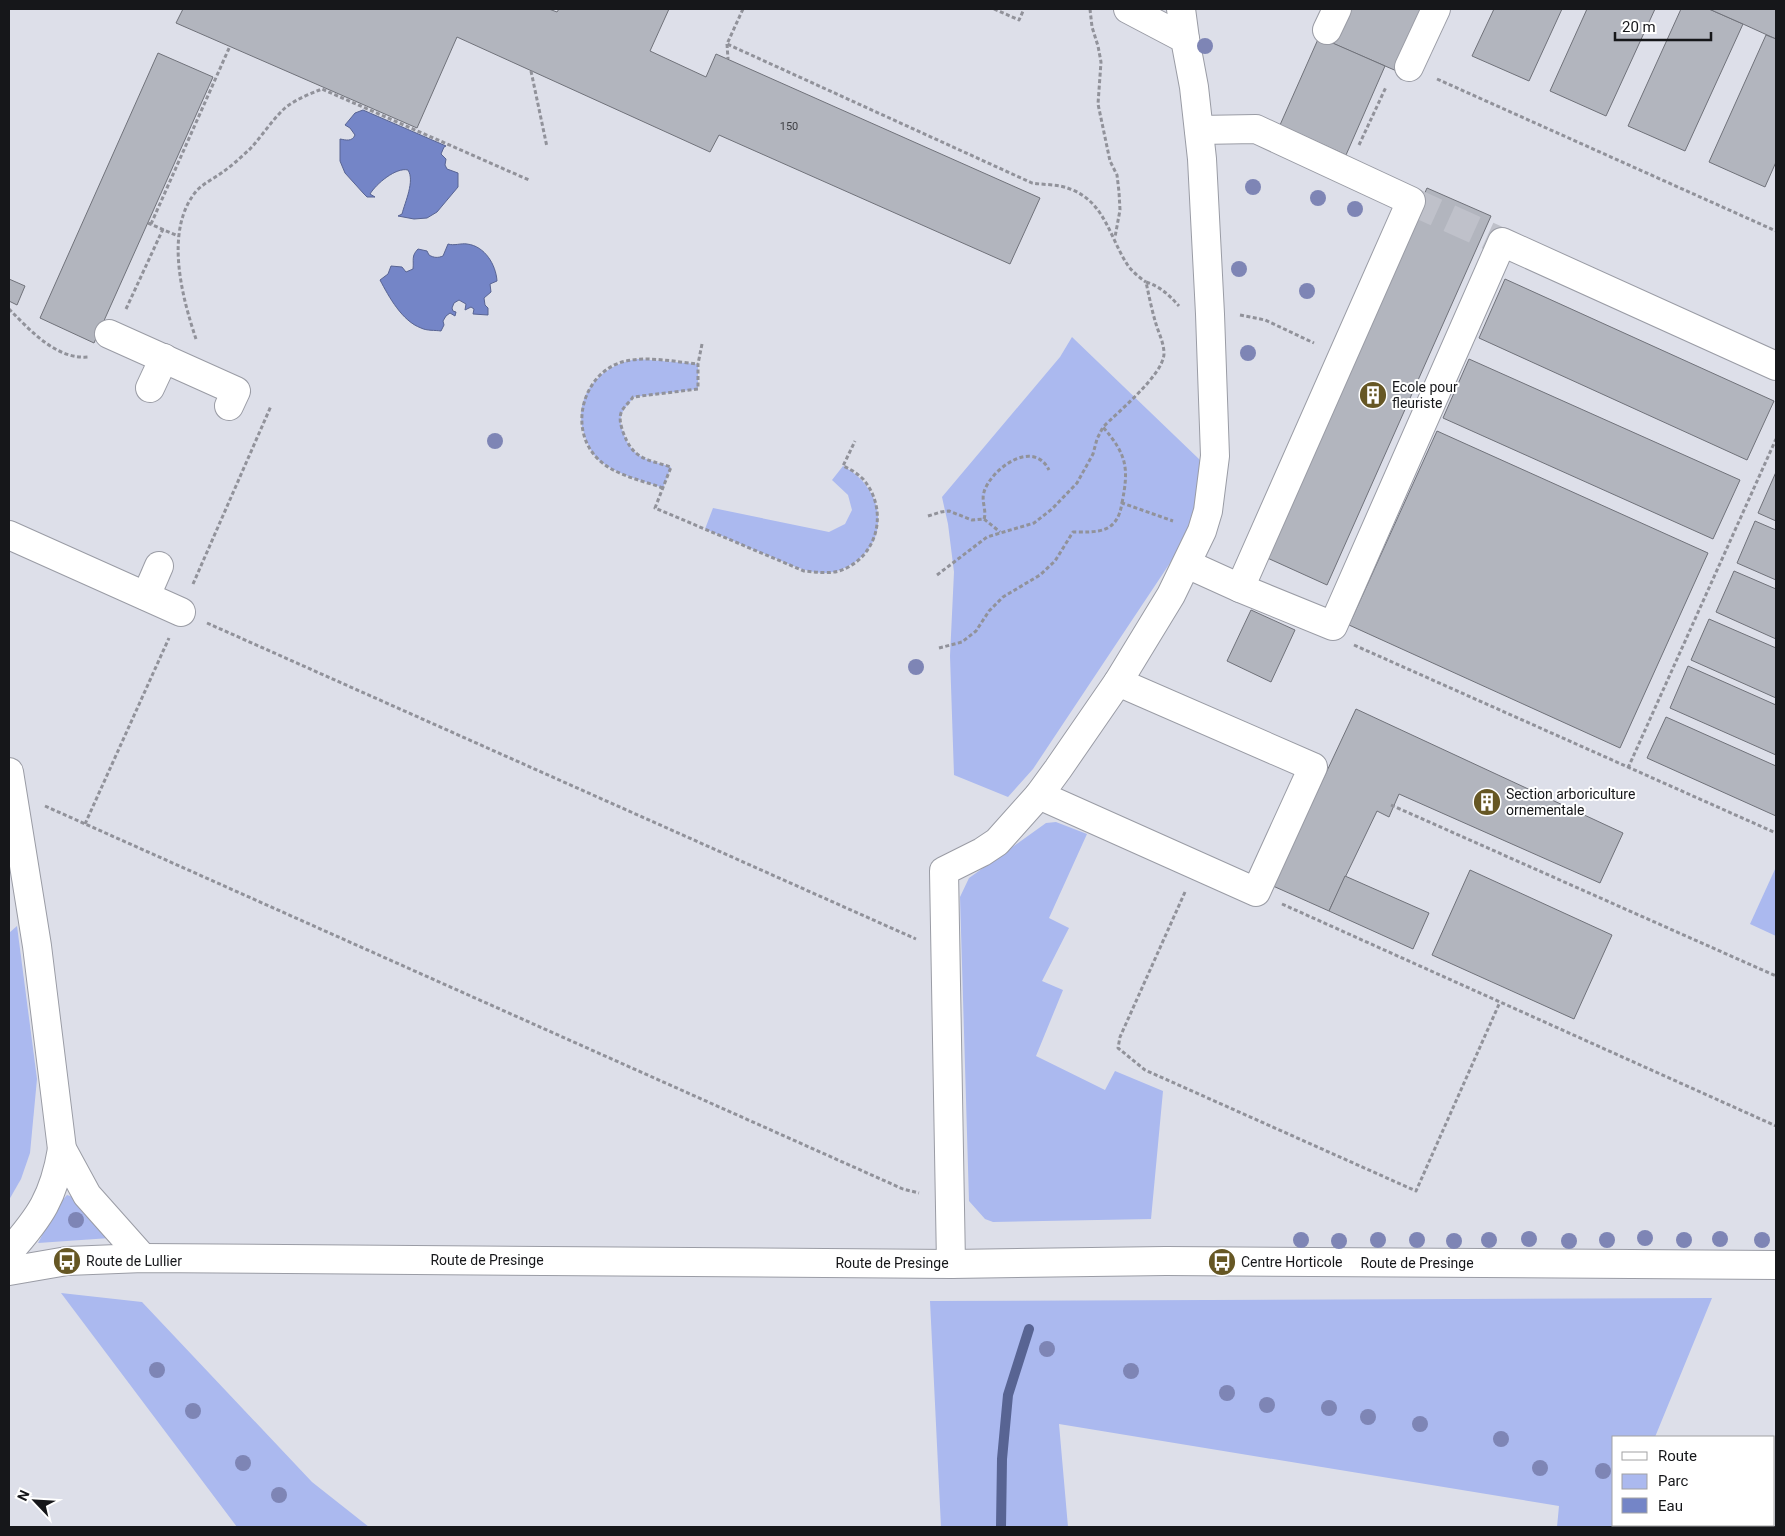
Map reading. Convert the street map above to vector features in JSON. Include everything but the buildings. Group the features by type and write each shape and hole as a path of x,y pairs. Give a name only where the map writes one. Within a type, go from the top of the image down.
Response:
{"street":[{"path":"1128,9 1185,39"},
{"path":"951,1264 944,871 982,852 996,842 1039,794 1118,682 1171,595 1202,531 1208,511 1215,456 1202,159 1194,87 1180,9"},
{"path":"1409,67 1436,9"},
{"path":"1199,130 1256,130 1411,201 1240,588"},
{"path":"1187,564 1333,626 1502,242 1776,366"},
{"path":"112,335 236,391 229,406"},
{"path":"150,388 164,358"},
{"path":"9,535 75,557 146,596 181,612"},
{"path":"146,596 160,566"},
{"path":"1039,794 1256,892 1313,767 1118,682"},
{"path":"9,772 38,946 62,1149 58,1172 49,1199 36,1220 9,1252"},
{"path":"62,1149 87,1195 143,1258"},
{"name":"Route de Presinge","path":"9,1271 67,1261 143,1258 951,1264 1166,1261 1776,1265"}],"path":[{"path":"728,59 727,44 743,9"},
{"path":"994,9 1019,20 1024,9"},
{"path":"1090,9 1092,27 1101,62 1098,104 1110,161 1117,175 1120,210 1115,238"},
{"path":"727,44 1032,183 1070,189 1085,198 1100,212 1126,261 1137,275 1166,292 1181,308"},
{"path":"178,236 150,223 230,46"},
{"path":"1409,67 1776,231"},
{"path":"531,72 547,147"},
{"path":"1347,171 1388,84"},
{"path":"185,300 178,236 182,218 193,194 250,149 286,107 322,88 529,180"},
{"path":"9,309 41,340 60,351 85,357 96,356 110,346 112,335 162,229"},
{"path":"937,575 987,537 1034,523 1041,519 1066,496 1077,483 1093,454 1097,439 1103,428 1157,372 1164,354 1146,282"},
{"path":"1210,314 1227,314 1265,320 1314,343"},
{"path":"702,344 698,364 698,389 634,397 622,412 620,424 628,444 634,452 646,460 671,467 655,508 804,571 828,573 838,571 847,567 864,554 875,537 877,526 877,507 870,489 855,472 843,466 855,441"},
{"path":"663,488 622,474 598,459 586,441 583,429 582,411 584,401 587,393 600,376 614,365 626,361 648,360 698,364"},
{"path":"272,406 85,824 903,1189 920,1193 949,1195"},
{"path":"939,648 962,642 976,631 989,611 1003,597 1040,575 1055,562 1073,532 1098,532 1112,525 1118,517 1126,480 1125,466 1120,448 1103,428"},
{"path":"1628,768 1776,439"},
{"path":"984,519 983,494 994,476 1011,461 1024,456 1031,457 1045,463 1049,470"},
{"path":"1122,503 1172,520"},
{"path":"928,516 949,511 972,520 984,519 1000,532"},
{"path":"181,612 945,952"},
{"path":"1333,626 1329,634 1776,833"},
{"path":"1391,805 1776,976"},
{"path":"1197,866 1120,1037 1118,1048 1145,1070 1196,1093 1416,1191 1500,1002"},
{"path":"1256,892 1776,1126"}],"green space":[{"path":"1072,337 1200,460 1198,514 1172,560 1033,769 1008,797 954,775 950,656 954,572 948,524 942,497 1060,357"},
{"path":"638,359 698,364 698,389 634,397 622,414 622,429 632,449 649,460 671,467 663,488 614,470 599,460 588,444 581,419 582,406 586,394 593,384 613,367"},
{"path":"843,466 856,475 866,486 874,498 878,511 878,525 867,551 845,568 826,573 802,569 705,529 713,508 829,532 845,524 852,510 848,495 832,480"},
{"path":"1056,822 1087,834 1049,918 1069,928 1042,981 1063,990 1036,1056 1105,1090 1115,1071 1163,1091 1151,1219 993,1222 985,1219 969,1201 960,897 969,878 1046,823"},
{"path":"1776,867 1776,936 1750,924"},
{"path":"17,926 37,1079 30,1153 21,1179 9,1200 9,933"},
{"path":"67,1195 73,1197 95,1224 110,1238 38,1243 58,1205"},
{"path":"61,1293 142,1302 312,1482 369,1527 237,1527"},
{"path":"1712,1298 1655,1436 1612,1436 1612,1526 1721,1526 1557,1527 1559,1506 1059,1424 1068,1527 941,1527 930,1301"}],"water":[{"path":"363,110 446,146 441,154 446,159 445,165 447,169 458,173 458,187 437,212 427,218 414,219 398,216 402,214 409,192 410,175 408,170 398,171 381,181 370,194 375,197 367,197 345,173 340,161 340,139 349,140 354,137 355,135 350,128 345,125 355,113"},
{"path":"448,244 465,244 479,248 492,263 497,281 490,284 491,292 484,298 485,305 488,308 488,315 473,314 474,309 471,307 465,310 466,304 459,300 454,303 452,308 456,312 455,316 450,313 446,316 441,331 423,329 414,325 402,314 380,280 388,274 391,266 402,267 406,272 413,269 414,256 418,249 427,251 433,257 439,257 443,256"}],"waterway":[{"path":"1001,1527 1002,1459 1008,1395 1029,1329"}],"tunnel":[{"path":"1411,201 1502,242"}],"place":[{"name":"Ecole pour fleuriste","path":"1373,395"},
{"name":"Section arboriculture ornementale","path":"1487,802"},
{"name":"Route de Lullier","path":"67,1261"},
{"name":"Centre Horticole","path":"1222,1262"}]}
